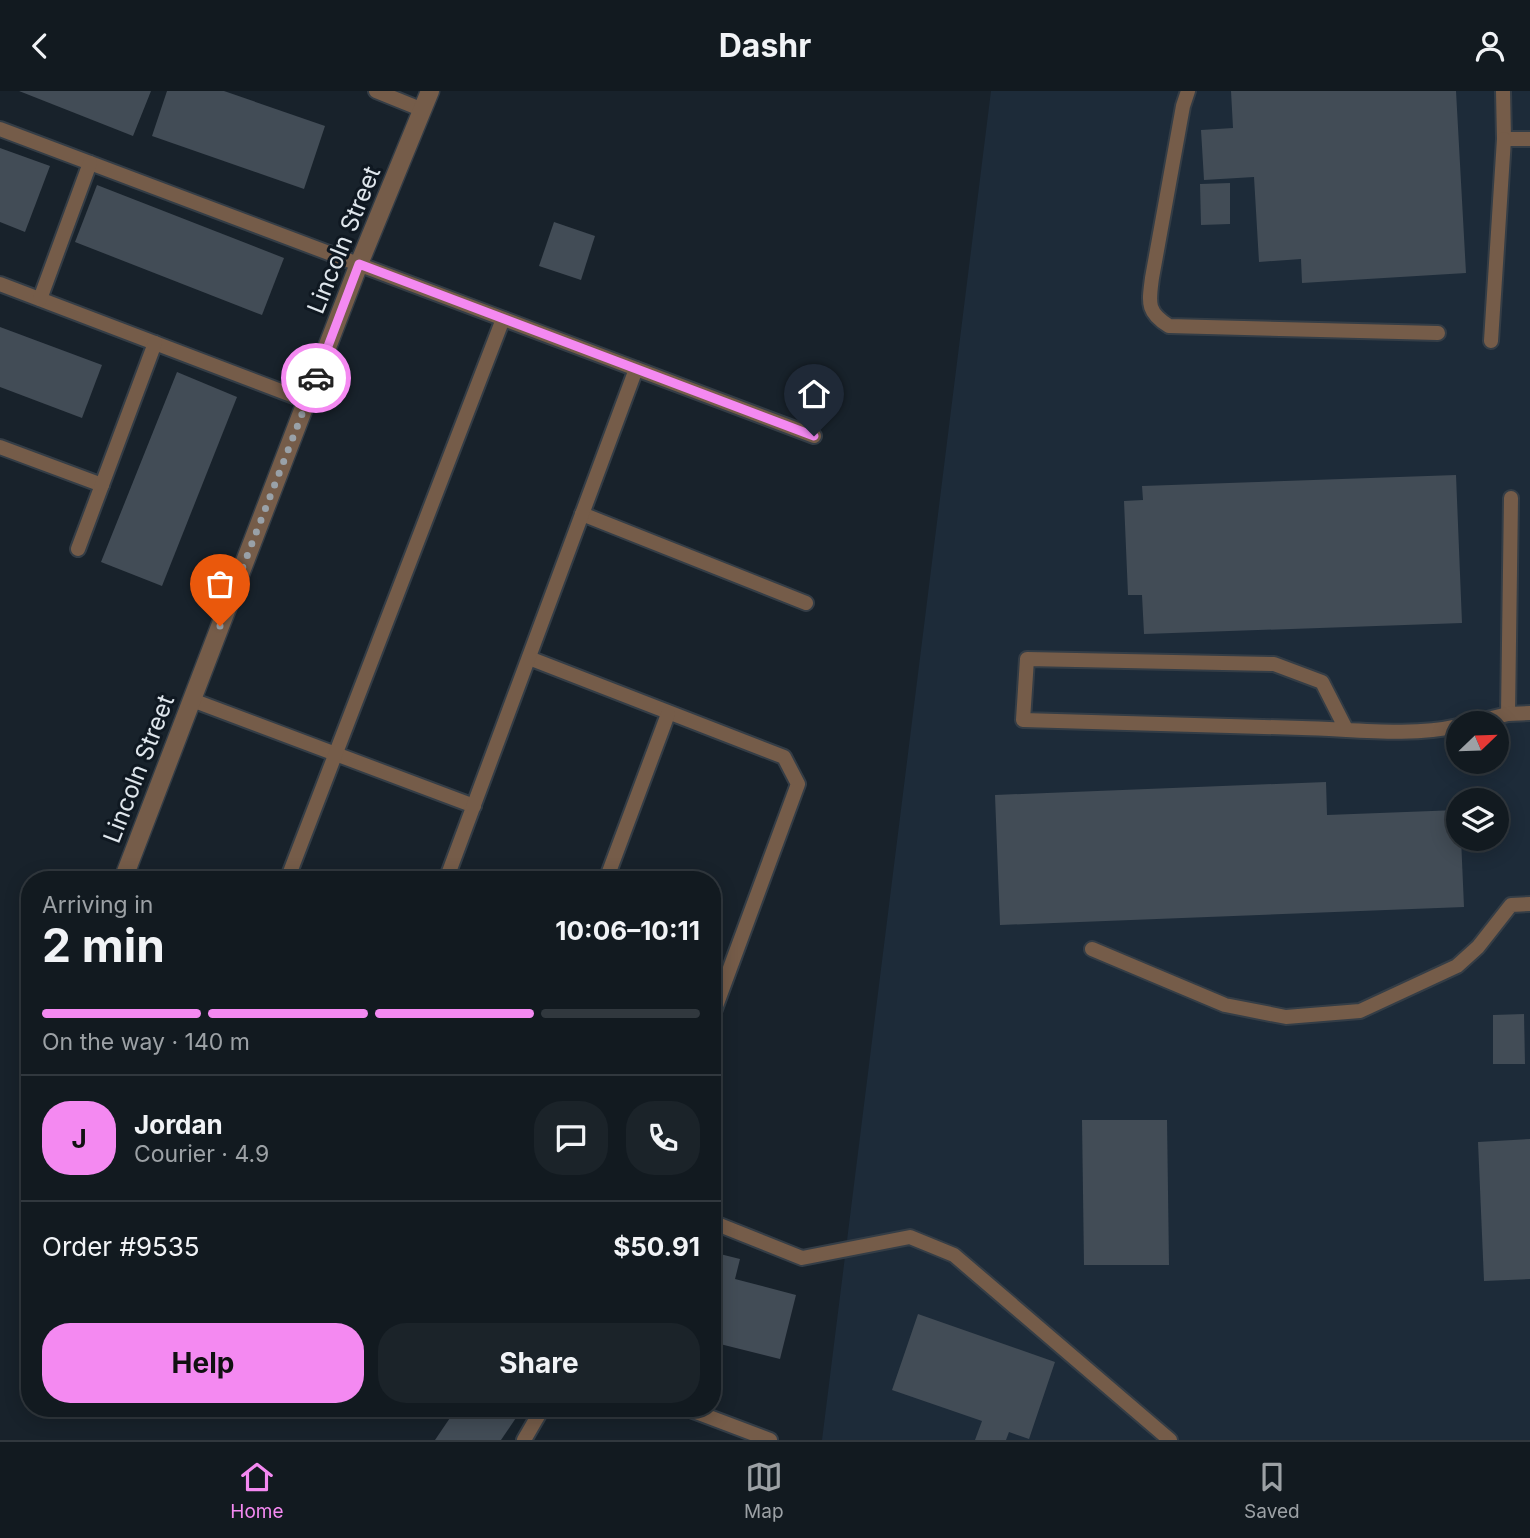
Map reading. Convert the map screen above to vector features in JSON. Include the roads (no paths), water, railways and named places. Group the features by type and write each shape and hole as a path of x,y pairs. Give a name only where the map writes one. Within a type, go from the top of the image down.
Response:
{"street":[{"name":"Lincoln Street","path":"126,871 359,264 430,91"}],"lane":[{"path":"376,91 423,110"},
{"path":"1188,91 1152,278 1149,304 1155,318 1169,326 1438,333"},
{"path":"1491,341 1504,139 1503,91"},
{"path":"0,129 814,436"},
{"path":"1504,139 1530,139"},
{"path":"40,299 90,163"},
{"path":"0,284 307,401"},
{"path":"289,871 503,319"},
{"path":"78,549 155,343"},
{"path":"449,871 636,369"},
{"path":"0,447 102,485"},
{"path":"1508,711 1511,498"},
{"path":"582,514 806,603"},
{"path":"529,658 784,757 798,784 721,993"},
{"path":"1346,729 1322,682 1274,664 1027,659 1023,720 1412,731 1446,727"},
{"path":"192,701 474,806"},
{"path":"609,871 668,713"},
{"path":"1509,714 1530,713"},
{"path":"1092,949 1225,1005 1286,1017 1360,1011 1457,965 1478,947 1511,905 1530,904"},
{"path":"721,1225 802,1258 910,1237 954,1255 1170,1440"},
{"path":"524,1440 537,1417"},
{"path":"709,1417 770,1440"}]}
